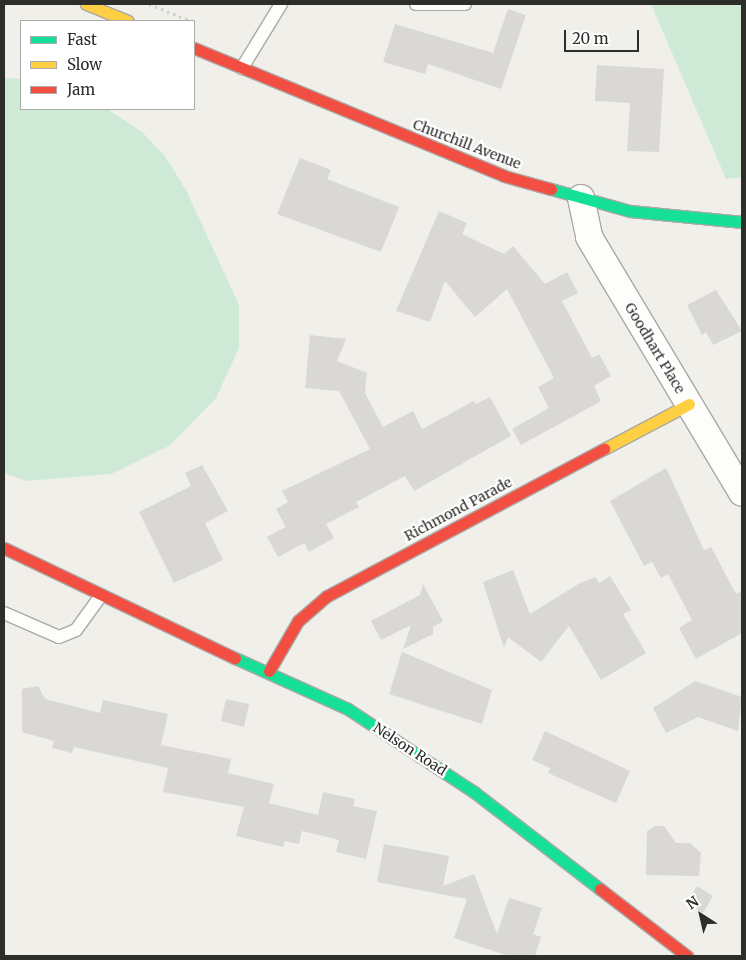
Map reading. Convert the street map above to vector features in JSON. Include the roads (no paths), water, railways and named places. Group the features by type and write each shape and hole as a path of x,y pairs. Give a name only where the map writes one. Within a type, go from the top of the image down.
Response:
{"street":[{"path":"86,4 126,20"},
{"name":"Churchill Avenue","path":"195,48 504,176 630,210 742,222"},
{"name":"Goodhart Place","path":"581,198 588,237 742,493"},
{"name":"Richmond Parade","path":"269,671 298,621 327,596 689,404"},
{"name":"Nelson Road","path":"4,548 100,597 269,671 348,709 422,756 687,956"}],"lane":[{"path":"416,4 465,4"},
{"path":"242,68 283,5"},
{"path":"4,613 59,637 76,630 100,597"}]}
